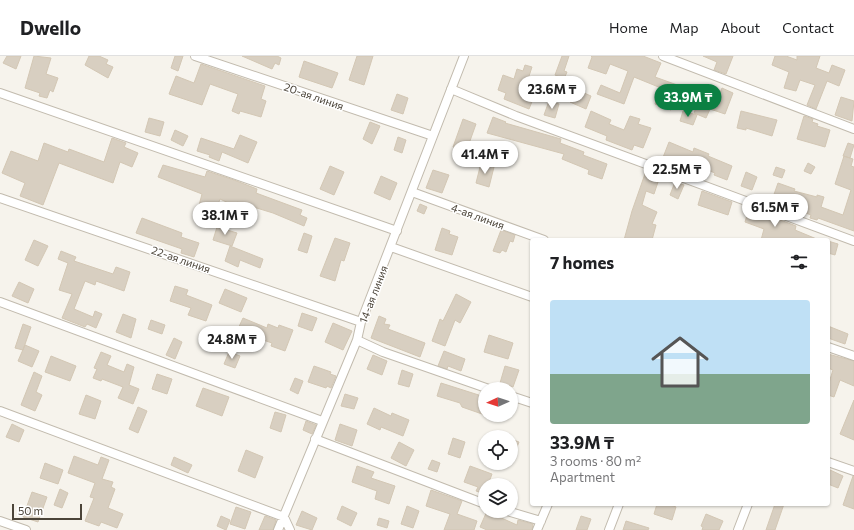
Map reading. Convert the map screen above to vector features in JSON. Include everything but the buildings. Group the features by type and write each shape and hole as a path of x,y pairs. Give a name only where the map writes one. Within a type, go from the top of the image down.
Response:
{"street":[{"name":"20-ая линия","path":"195,56 433,136"},
{"name":"14-ая линия","path":"278,530 322,420 357,340 361,322 398,231 464,56"},
{"path":"663,56 854,129"},
{"path":"451,89 516,116 854,241"},
{"path":"0,93 398,231"},
{"name":"4-ая линия","path":"412,192 538,238"},
{"name":"22-ая линия","path":"0,198 361,322"},
{"path":"391,247 530,296"},
{"path":"0,302 322,420"},
{"path":"357,340 383,352 478,385"},
{"path":"830,347 854,356"},
{"path":"518,398 530,402"},
{"path":"0,412 284,517 290,530"},
{"path":"315,439 478,501"},
{"path":"830,463 854,471"},
{"path":"538,530 547,506"},
{"path":"609,530 618,506"},
{"path":"738,530 747,506"},
{"path":"518,514 541,521"},
{"path":"0,521 26,530"}]}
